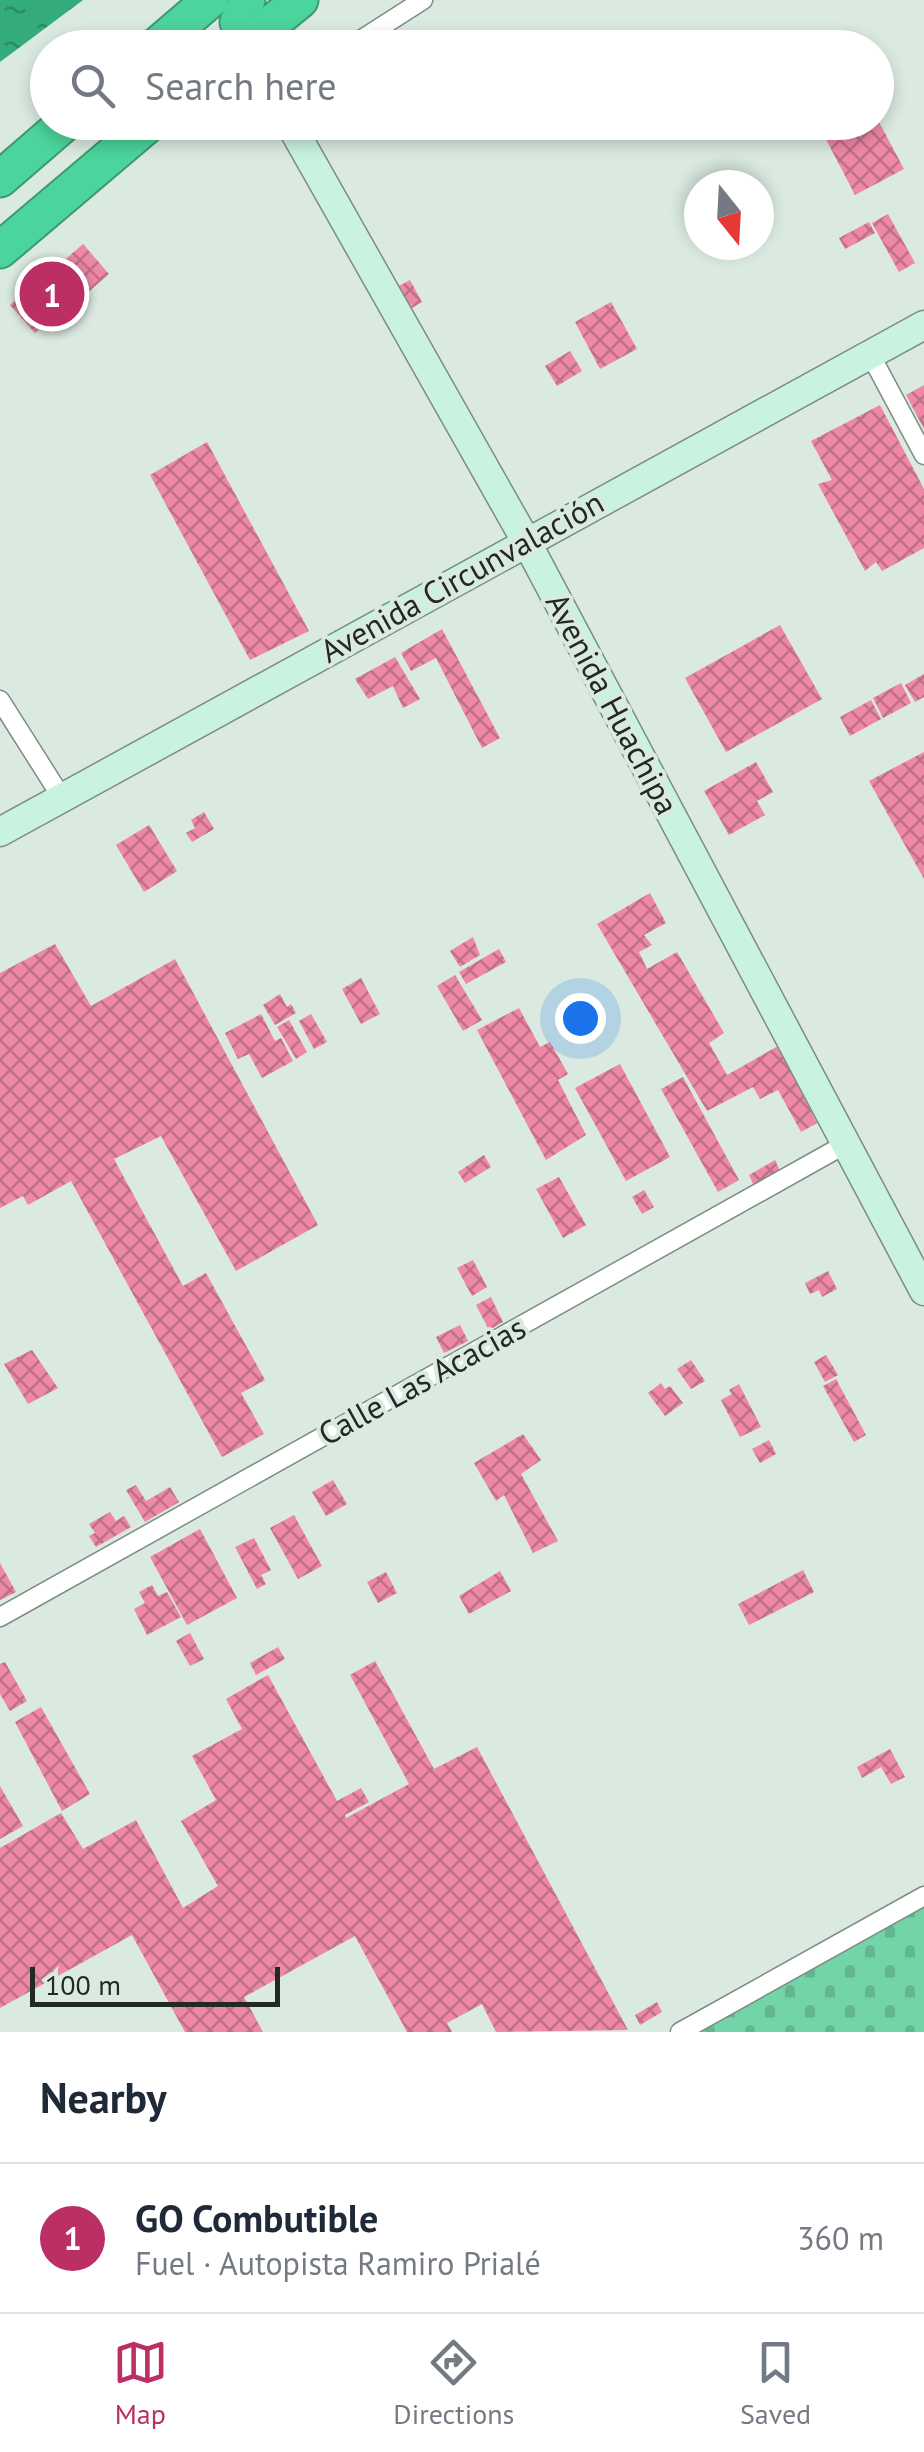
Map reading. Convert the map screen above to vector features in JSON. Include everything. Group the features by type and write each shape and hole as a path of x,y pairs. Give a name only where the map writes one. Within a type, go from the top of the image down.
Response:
{"highway":[{"path":"175,30 210,0"},
{"path":"240,30 238,22 247,0"},
{"path":"264,30 300,0"},
{"path":"8,164 41,140"},
{"path":"0,250 130,140"}],"street":[{"path":"376,30 423,0"},
{"name":"Avenida Huachipa","path":"299,140 526,542 924,1291"},
{"name":"Avenida Circunvalación","path":"0,832 924,324"},
{"path":"870,354 924,455"},
{"path":"0,700 62,798"},
{"name":"Calle Las Acacias","path":"0,1617 844,1145"},
{"path":"680,2032 924,1896"}],"green space":[{"path":"924,1903 924,2032 694,2032"}],"water":[{"path":"0,0 83,0 43,30 30,30 30,40 0,62"}],"building":[{"path":"826,140 889,140 904,169 855,195"},
{"path":"888,214 915,263 899,272 872,223"},
{"path":"869,222 875,233 845,249 839,238"},
{"path":"83,244 109,274 86,294 60,264"},
{"path":"46,275 71,303 59,314 33,286"},
{"path":"410,280 422,302 412,308 397,287"},
{"path":"22,294 48,322 35,333 10,305"},
{"path":"611,302 637,349 600,369 575,322"},
{"path":"570,351 582,371 557,386 545,366"},
{"path":"924,385 924,429 906,395"},
{"path":"880,405 924,489 924,548 882,571 876,562 865,571 818,484 832,480 811,441"},
{"path":"207,442 309,631 250,660 150,475"},
{"path":"780,625 822,699 726,752 685,678"},
{"path":"442,629 500,738 482,748 436,658 411,671 401,653"},
{"path":"395,657 420,699 403,708 393,686 368,699 355,679"},
{"path":"924,674 924,697 915,702 905,685"},
{"path":"901,683 911,703 883,718 873,698"},
{"path":"871,700 881,719 850,736 840,717"},
{"path":"924,752 924,879 869,781"},
{"path":"756,762 773,792 757,801 765,815 729,835 704,791"},
{"path":"204,812 214,829 192,842 186,833 195,828 191,820"},
{"path":"149,825 177,871 144,892 116,845"},
{"path":"650,893 666,923 644,935 652,945 639,952 647,969 677,952 724,1033 709,1043 727,1075 778,1046 817,1123 801,1132 778,1090 760,1099 753,1087 707,1111 597,924"},
{"path":"473,937 480,955 460,967 450,951"},
{"path":"55,944 91,1006 175,959 318,1225 236,1271 161,1136 114,1159 183,1286 206,1273 265,1380 241,1393 264,1434 222,1457 71,1181 28,1205 23,1196 0,1208 0,973"},
{"path":"499,949 506,962 466,984 459,972"},
{"path":"455,975 482,1020 463,1031 437,986"},
{"path":"361,978 380,1014 361,1024 342,989"},
{"path":"280,994 287,1007 291,1004 296,1013 275,1025 263,1005"},
{"path":"519,1008 540,1047 550,1042 568,1074 558,1080 586,1135 546,1160 477,1030"},
{"path":"261,1014 275,1041 281,1038 293,1061 262,1078 249,1054 238,1059 225,1033"},
{"path":"311,1014 327,1042 314,1049 299,1021"},
{"path":"289,1020 307,1052 296,1059 277,1027"},
{"path":"620,1064 670,1157 626,1181 575,1088"},
{"path":"683,1077 739,1180 718,1192 661,1089"},
{"path":"484,1155 491,1167 465,1183 458,1172"},
{"path":"775,1160 780,1171 754,1186 749,1175"},
{"path":"559,1177 586,1225 563,1238 536,1189"},
{"path":"644,1190 654,1207 642,1214 632,1197"},
{"path":"473,1260 487,1287 472,1296 457,1268"},
{"path":"828,1271 837,1289 822,1297 819,1290 810,1294 805,1283"},
{"path":"491,1297 503,1322 489,1330 476,1305"},
{"path":"460,1325 468,1341 444,1353 436,1337"},
{"path":"32,1350 58,1388 28,1404 4,1364"},
{"path":"826,1355 838,1375 825,1382 814,1362"},
{"path":"691,1360 705,1381 691,1389 677,1369"},
{"path":"836,1379 866,1435 854,1442 823,1386"},
{"path":"661,1383 665,1389 670,1386 683,1403 665,1416 648,1393"},
{"path":"739,1384 761,1427 740,1437 721,1400"},
{"path":"523,1434 541,1460 521,1474 558,1541 533,1553 504,1495 496,1501 474,1463"},
{"path":"769,1440 776,1454 760,1463 752,1449"},
{"path":"333,1480 347,1504 326,1516 312,1492"},
{"path":"136,1485 146,1501 170,1487 179,1502 145,1522 126,1490"},
{"path":"110,1512 116,1521 124,1516 131,1527 96,1547 89,1536 95,1533 89,1524"},
{"path":"294,1515 322,1566 298,1579 270,1528"},
{"path":"200,1529 237,1598 187,1625 150,1557"},
{"path":"254,1538 271,1570 261,1575 266,1584 257,1589 235,1547"},
{"path":"0,1563 16,1592 0,1600"},
{"path":"803,1570 814,1592 749,1625 738,1604"},
{"path":"500,1571 511,1591 469,1614 459,1596"},
{"path":"386,1572 397,1593 378,1603 367,1582"},
{"path":"152,1585 158,1596 167,1592 181,1617 147,1635 134,1609 145,1603 139,1592"},
{"path":"190,1633 204,1659 190,1666 176,1641"},
{"path":"278,1647 285,1659 256,1675 250,1663"},
{"path":"375,1661 434,1769 477,1747 628,2030 496,2032 482,2004 447,2023 452,2032 407,2032 355,1936 244,1997 263,2032 185,2032 132,1935 0,2008 0,1848 61,1813 83,1849 136,1820 183,1908 218,1886 181,1821 216,1800 192,1756 242,1729 226,1699 268,1675 337,1801 361,1788 369,1802 345,1815 346,1818 409,1784 350,1675"},
{"path":"5,1662 27,1701 10,1711 0,1694 0,1664"},
{"path":"41,1707 90,1794 62,1811 15,1722"},
{"path":"890,1749 905,1777 891,1784 881,1767 862,1778 857,1767"},
{"path":"0,1786 23,1826 0,1839"},
{"path":"657,2002 662,2012 640,2025 635,2015"}],"place":[{"name":"GO Combutible","path":"52,294"}]}
